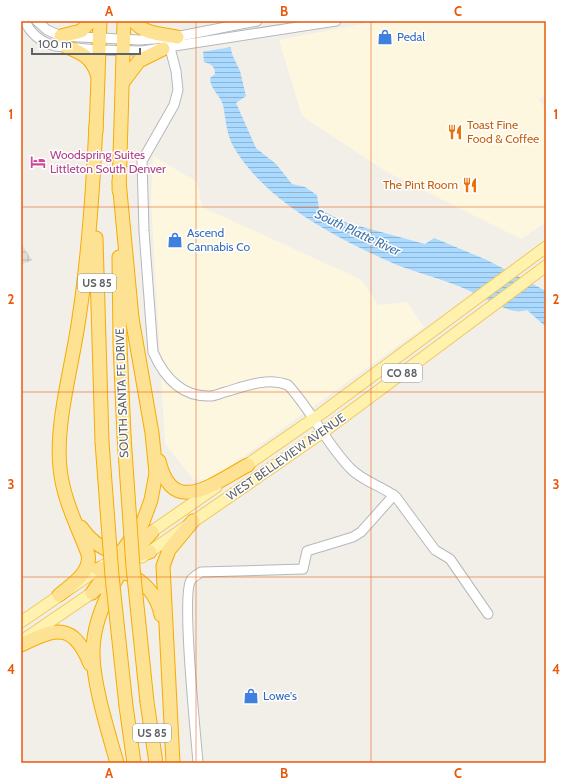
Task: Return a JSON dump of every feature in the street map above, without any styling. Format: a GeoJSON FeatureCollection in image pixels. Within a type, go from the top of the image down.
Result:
{"type":"FeatureCollection","features":[{"type":"Feature","properties":{"kind":"highway"},"geometry":{"type":"LineString","coordinates":[[91,21],[81,31],[64,42],[86,56],[94,66],[98,78]]}},
{"type":"Feature","properties":{"kind":"highway","name":"SOUTH SANTA FE DRIVE"},"geometry":{"type":"LineString","coordinates":[[100,21],[96,124],[96,206],[102,442],[112,576],[126,706],[134,763]]}},
{"type":"Feature","properties":{"kind":"highway","name":"SOUTH SANTA FE DRIVE"},"geometry":{"type":"LineString","coordinates":[[124,21],[119,181],[119,329],[132,567],[147,702],[156,763]]}},
{"type":"Feature","properties":{"kind":"highway"},"geometry":{"type":"LineString","coordinates":[[134,21],[140,28],[175,42]]}},
{"type":"Feature","properties":{"kind":"highway"},"geometry":{"type":"LineString","coordinates":[[123,82],[139,61],[175,42]]}},
{"type":"Feature","properties":{"kind":"highway"},"geometry":{"type":"LineString","coordinates":[[59,595],[83,573],[89,560],[88,554],[70,513],[64,492],[60,467],[60,441],[88,249],[96,124]]}},
{"type":"Feature","properties":{"kind":"highway"},"geometry":{"type":"LineString","coordinates":[[119,181],[132,318],[152,433],[156,473],[151,500],[143,522],[126,554]]}},
{"type":"Feature","properties":{"kind":"highway"},"geometry":{"type":"LineString","coordinates":[[152,433],[164,476],[172,488],[183,493],[190,494],[199,491],[248,465]]}},
{"type":"Feature","properties":{"kind":"highway"},"geometry":{"type":"LineString","coordinates":[[60,441],[63,478],[81,527],[89,538],[98,545],[126,554],[150,552]]}},
{"type":"Feature","properties":{"kind":"highway"},"geometry":{"type":"LineString","coordinates":[[173,763],[166,645],[164,562],[169,550],[193,521]]}},
{"type":"Feature","properties":{"kind":"highway"},"geometry":{"type":"LineString","coordinates":[[92,592],[110,570],[126,554],[152,532]]}},
{"type":"Feature","properties":{"kind":"highway"},"geometry":{"type":"LineString","coordinates":[[110,570],[137,579],[153,595],[159,606],[166,645]]}},
{"type":"Feature","properties":{"kind":"highway"},"geometry":{"type":"LineString","coordinates":[[110,570],[96,624],[93,650],[96,679],[117,763]]}},
{"type":"Feature","properties":{"kind":"highway"},"geometry":{"type":"LineString","coordinates":[[21,645],[52,632],[70,635],[78,641],[84,650],[96,679]]}},
{"type":"Feature","properties":{"kind":"main road","name":"WEST BELLEVIEW AVENUE"},"geometry":{"type":"LineString","coordinates":[[152,532],[314,419],[546,247]]}},
{"type":"Feature","properties":{"kind":"main road","name":"WEST BELLEVIEW AVENUE"},"geometry":{"type":"LineString","coordinates":[[21,622],[59,595],[150,552],[323,432],[544,268]]}},
{"type":"Feature","properties":{"kind":"main road","name":"WEST BELLEVIEW AVENUE"},"geometry":{"type":"LineString","coordinates":[[110,570],[126,554]]}},
{"type":"Feature","properties":{"kind":"main road"},"geometry":{"type":"LineString","coordinates":[[21,642],[92,592]]}},
{"type":"Feature","properties":{"kind":"street"},"geometry":{"type":"LineString","coordinates":[[24,21],[31,32],[42,42],[55,46],[64,42]]}},
{"type":"Feature","properties":{"kind":"street"},"geometry":{"type":"LineString","coordinates":[[37,21],[46,30],[64,42],[123,46],[175,42],[253,22]]}},
{"type":"Feature","properties":{"kind":"street"},"geometry":{"type":"LineString","coordinates":[[123,46],[155,40],[190,45],[336,21]]}},
{"type":"Feature","properties":{"kind":"street"},"geometry":{"type":"LineString","coordinates":[[175,42],[178,90],[174,105],[142,161],[144,231],[153,352],[160,368],[173,384],[187,393],[211,396],[261,381],[280,382],[288,385],[351,469],[369,482],[394,496],[404,505],[435,550],[450,559],[488,614]]}},
{"type":"Feature","properties":{"kind":"street"},"geometry":{"type":"LineString","coordinates":[[198,763],[187,616],[188,590],[191,580],[201,572],[303,569],[307,551],[353,537],[361,532],[394,496]]}},
{"type":"Feature","properties":{"kind":"shaded area"},"geometry":{"type":"Polygon","coordinates":[[[378,21],[546,21],[546,95],[539,99],[546,110],[546,222],[521,239],[387,172],[302,116],[279,40],[378,21]]]}},
{"type":"Feature","properties":{"kind":"shaded area"},"geometry":{"type":"Polygon","coordinates":[[[153,156],[197,182],[202,207],[362,280],[378,305],[407,302],[424,327],[212,479],[194,480],[165,444],[151,201],[153,156]]]}},
{"type":"Feature","properties":{"kind":"shaded area"},"geometry":{"type":"Polygon","coordinates":[[[21,243],[32,260],[21,265],[21,243]]]}},
{"type":"Feature","properties":{"kind":"water","name":"South Platte River"},"geometry":{"type":"Polygon","coordinates":[[[200,21],[225,21],[232,54],[240,71],[246,96],[236,103],[256,148],[276,164],[292,184],[305,187],[317,195],[319,209],[344,222],[425,244],[434,238],[487,260],[546,291],[546,327],[527,310],[516,311],[505,308],[463,288],[397,265],[352,244],[306,217],[284,202],[264,185],[247,166],[231,141],[223,105],[210,82],[210,78],[215,74],[214,69],[211,65],[204,62],[200,21]]]}},
{"type":"Feature","properties":{"kind":"pier"},"geometry":{"type":"Polygon","coordinates":[[[198,21],[227,21],[232,47],[201,52],[198,21]]]}},
{"type":"Feature","properties":{"kind":"place","name":"Pedal"},"geometry":{"type":"Point","coordinates":[385,37]}},
{"type":"Feature","properties":{"kind":"place","name":"Toast Fine Food & Coffee"},"geometry":{"type":"Point","coordinates":[455,132]}},
{"type":"Feature","properties":{"kind":"place","name":"Woodspring Suites Littleton South Denver"},"geometry":{"type":"Point","coordinates":[38,162]}},
{"type":"Feature","properties":{"kind":"place","name":"The Pint Room"},"geometry":{"type":"Point","coordinates":[470,185]}},
{"type":"Feature","properties":{"kind":"place","name":"Ascend Cannabis Co"},"geometry":{"type":"Point","coordinates":[175,240]}},
{"type":"Feature","properties":{"kind":"place","name":"Lowe's"},"geometry":{"type":"Point","coordinates":[251,696]}}]}
